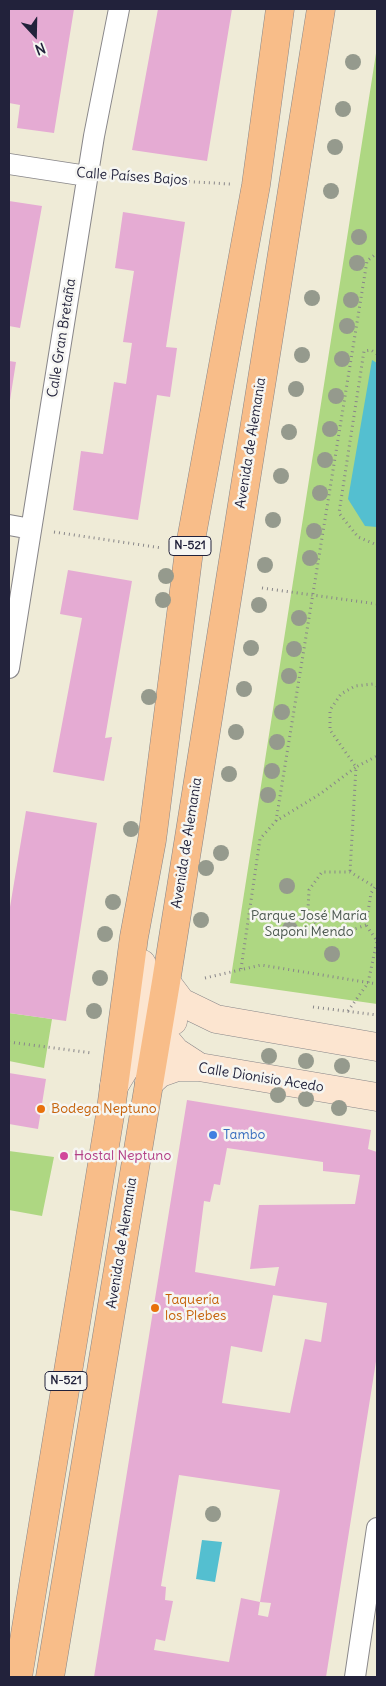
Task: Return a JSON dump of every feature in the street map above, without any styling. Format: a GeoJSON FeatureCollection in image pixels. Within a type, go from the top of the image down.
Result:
{"type":"FeatureCollection","features":[{"type":"Feature","properties":{"kind":"main road","name":"N-521"},"geometry":{"type":"LineString","coordinates":[[18,1677],[114,1086],[134,937],[152,840],[189,551],[256,185],[280,9]]}},
{"type":"Feature","properties":{"kind":"main road","name":"Avenida de Alemania"},"geometry":{"type":"LineString","coordinates":[[50,1677],[166,982],[321,9]]}},
{"type":"Feature","properties":{"kind":"main road"},"geometry":{"type":"LineString","coordinates":[[152,840],[138,1000],[144,1014],[176,1052],[199,1067]]}},
{"type":"Feature","properties":{"kind":"main road"},"geometry":{"type":"LineString","coordinates":[[166,982],[181,1002],[216,1019]]}},
{"type":"Feature","properties":{"kind":"main road"},"geometry":{"type":"LineString","coordinates":[[114,1086],[143,1038],[177,1018],[216,1019],[377,1047]]}},
{"type":"Feature","properties":{"kind":"main road","name":"Calle Dionisio Acedo"},"geometry":{"type":"LineString","coordinates":[[149,1083],[160,1073],[177,1067],[199,1067],[377,1097]]}},
{"type":"Feature","properties":{"kind":"street","name":"Calle Gran Bretaña"},"geometry":{"type":"LineString","coordinates":[[9,668],[87,176],[119,9]]}},
{"type":"Feature","properties":{"kind":"street","name":"Calle Países Bajos"},"geometry":{"type":"LineString","coordinates":[[9,164],[87,176]]}},
{"type":"Feature","properties":{"kind":"street"},"geometry":{"type":"LineString","coordinates":[[9,525],[32,529]]}},
{"type":"Feature","properties":{"kind":"street"},"geometry":{"type":"LineString","coordinates":[[355,1677],[377,1528]]}},
{"type":"Feature","properties":{"kind":"path","name":"Calle Países Bajos"},"geometry":{"type":"LineString","coordinates":[[87,176],[256,185]]}},
{"type":"Feature","properties":{"kind":"path"},"geometry":{"type":"LineString","coordinates":[[276,821],[367,260],[377,253]]}},
{"type":"Feature","properties":{"kind":"path"},"geometry":{"type":"LineString","coordinates":[[377,354],[371,350],[364,351],[339,514],[358,537],[377,545]]}},
{"type":"Feature","properties":{"kind":"path"},"geometry":{"type":"LineString","coordinates":[[32,529],[189,551]]}},
{"type":"Feature","properties":{"kind":"path"},"geometry":{"type":"LineString","coordinates":[[262,588],[377,604]]}},
{"type":"Feature","properties":{"kind":"path"},"geometry":{"type":"LineString","coordinates":[[350,872],[356,767],[330,730],[330,710],[341,694],[355,686],[373,684],[377,686]]}},
{"type":"Feature","properties":{"kind":"path"},"geometry":{"type":"LineString","coordinates":[[241,970],[260,839],[276,821],[320,794],[356,767],[377,756]]}},
{"type":"Feature","properties":{"kind":"path"},"geometry":{"type":"LineString","coordinates":[[348,1011],[368,983],[377,941],[366,925],[371,893],[376,886],[350,872],[322,872],[309,890],[308,910],[319,928],[346,932],[366,925]]}},
{"type":"Feature","properties":{"kind":"path"},"geometry":{"type":"LineString","coordinates":[[205,978],[261,965],[377,984]]}},
{"type":"Feature","properties":{"kind":"path"},"geometry":{"type":"LineString","coordinates":[[9,1042],[118,1056]]}},
{"type":"Feature","properties":{"kind":"green space","name":"Parque José María Saponi Mendo"},"geometry":{"type":"Polygon","coordinates":[[[377,47],[377,1004],[230,983],[377,47]]]}},
{"type":"Feature","properties":{"kind":"green space"},"geometry":{"type":"Polygon","coordinates":[[[9,1013],[52,1019],[44,1068],[9,1061],[9,1013]]]}},
{"type":"Feature","properties":{"kind":"green space"},"geometry":{"type":"Polygon","coordinates":[[[9,1151],[54,1157],[42,1216],[9,1210],[9,1151]]]}},
{"type":"Feature","properties":{"kind":"water"},"geometry":{"type":"Polygon","coordinates":[[[372,360],[377,363],[377,527],[365,526],[348,499],[372,360]]]}},
{"type":"Feature","properties":{"kind":"water"},"geometry":{"type":"Polygon","coordinates":[[[202,1540],[222,1542],[215,1582],[196,1579],[202,1540]]]}},
{"type":"Feature","properties":{"kind":"building"},"geometry":{"type":"Polygon","coordinates":[[[9,9],[74,9],[54,133],[17,128],[20,105],[9,103],[9,9]]]}},
{"type":"Feature","properties":{"kind":"building"},"geometry":{"type":"Polygon","coordinates":[[[158,9],[232,9],[207,161],[132,150],[158,9]]]}},
{"type":"Feature","properties":{"kind":"building"},"geometry":{"type":"Polygon","coordinates":[[[9,201],[42,206],[20,328],[9,326],[9,201]]]}},
{"type":"Feature","properties":{"kind":"building"},"geometry":{"type":"Polygon","coordinates":[[[123,212],[185,222],[166,347],[177,348],[170,397],[157,395],[138,520],[73,510],[81,451],[103,454],[114,382],[126,384],[132,343],[123,342],[134,271],[115,268],[123,212]]]}},
{"type":"Feature","properties":{"kind":"building"},"geometry":{"type":"Polygon","coordinates":[[[9,361],[16,362],[10,400],[9,400],[9,361]]]}},
{"type":"Feature","properties":{"kind":"building"},"geometry":{"type":"Polygon","coordinates":[[[68,570],[132,581],[105,738],[112,737],[104,781],[53,772],[82,618],[60,614],[68,570]]]}},
{"type":"Feature","properties":{"kind":"building"},"geometry":{"type":"Polygon","coordinates":[[[26,811],[97,823],[66,1021],[9,1013],[9,913],[26,811]]]}},
{"type":"Feature","properties":{"kind":"building"},"geometry":{"type":"Polygon","coordinates":[[[9,1073],[46,1079],[38,1129],[9,1124],[9,1073]]]}},
{"type":"Feature","properties":{"kind":"building"},"geometry":{"type":"Polygon","coordinates":[[[187,1100],[371,1130],[368,1149],[377,1152],[377,1355],[326,1677],[94,1677],[187,1100]],[[227,1148],[220,1185],[214,1184],[210,1202],[204,1201],[195,1272],[275,1286],[279,1267],[250,1269],[259,1205],[355,1204],[360,1175],[323,1171],[323,1162],[227,1148]],[[273,1295],[262,1352],[231,1346],[222,1403],[290,1413],[305,1339],[321,1342],[327,1303],[273,1295]],[[179,1475],[161,1586],[166,1587],[165,1600],[173,1601],[165,1641],[156,1639],[154,1650],[229,1662],[241,1598],[260,1602],[280,1490],[179,1475]],[[260,1602],[258,1615],[268,1617],[271,1603],[260,1602]]]}},
{"type":"Feature","properties":{"kind":"place","name":"Bodega Neptuno"},"geometry":{"type":"Point","coordinates":[41,1109]}},
{"type":"Feature","properties":{"kind":"place","name":"Tambo"},"geometry":{"type":"Point","coordinates":[213,1135]}},
{"type":"Feature","properties":{"kind":"place","name":"Hostal Neptuno"},"geometry":{"type":"Point","coordinates":[64,1156]}},
{"type":"Feature","properties":{"kind":"place","name":"Taquería los Plebes"},"geometry":{"type":"Point","coordinates":[155,1308]}}]}
